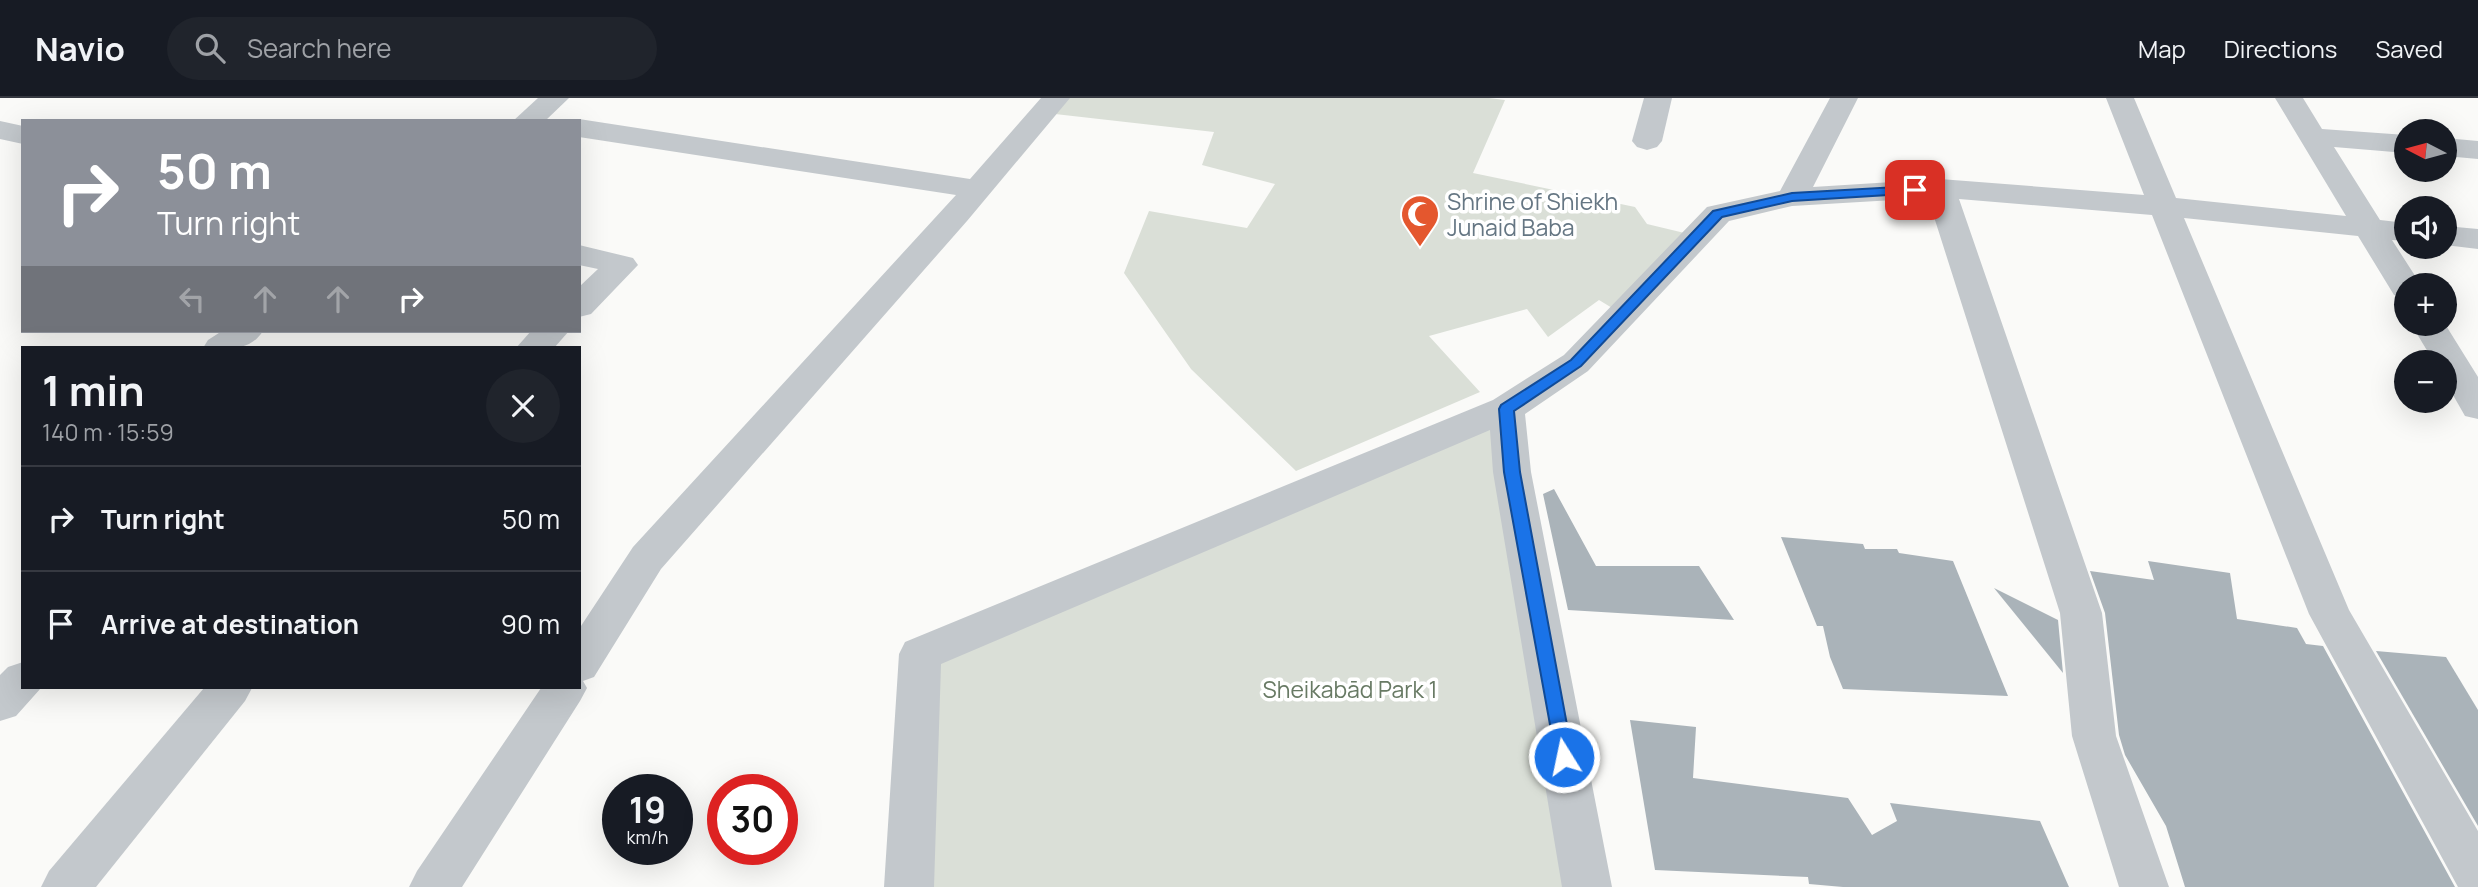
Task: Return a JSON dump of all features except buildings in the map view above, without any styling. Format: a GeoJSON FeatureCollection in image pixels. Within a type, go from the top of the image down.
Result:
{"type":"FeatureCollection","features":[{"type":"Feature","properties":{"kind":"street"},"geometry":{"type":"LineString","coordinates":[[530,119],[555,98]]}},
{"type":"Feature","properties":{"kind":"street"},"geometry":{"type":"LineString","coordinates":[[581,662],[647,558],[1056,98]]}},
{"type":"Feature","properties":{"kind":"street"},"geometry":{"type":"LineString","coordinates":[[1647,141],[1658,98]]}},
{"type":"Feature","properties":{"kind":"street"},"geometry":{"type":"LineString","coordinates":[[1792,197],[1844,98]]}},
{"type":"Feature","properties":{"kind":"street"},"geometry":{"type":"LineString","coordinates":[[2120,98],[2161,206],[2330,614],[2478,876]]}},
{"type":"Feature","properties":{"kind":"street"},"geometry":{"type":"LineString","coordinates":[[2289,98],[2397,273]]}},
{"type":"Feature","properties":{"kind":"street"},"geometry":{"type":"LineString","coordinates":[[581,128],[977,189]]}},
{"type":"Feature","properties":{"kind":"street"},"geometry":{"type":"LineString","coordinates":[[0,130],[21,135]]}},
{"type":"Feature","properties":{"kind":"street"},"geometry":{"type":"LineString","coordinates":[[2314,137],[2394,143]]}},
{"type":"Feature","properties":{"kind":"street"},"geometry":{"type":"LineString","coordinates":[[2457,149],[2478,150]]}},
{"type":"Feature","properties":{"kind":"street"},"geometry":{"type":"LineString","coordinates":[[1940,188],[2081,613],[2094,736],[2144,887]]}},
{"type":"Feature","properties":{"kind":"street"},"geometry":{"type":"LineString","coordinates":[[909,887],[920,654],[1506,409],[1576,363],[1718,214],[1792,197],[1940,188],[2161,206],[2394,231]]}},
{"type":"Feature","properties":{"kind":"street"},"geometry":{"type":"LineString","coordinates":[[2457,237],[2478,239]]}},
{"type":"Feature","properties":{"kind":"street"},"geometry":{"type":"LineString","coordinates":[[581,256],[622,265],[581,304]]}},
{"type":"Feature","properties":{"kind":"street"},"geometry":{"type":"LineString","coordinates":[[223,346],[243,333]]}},
{"type":"Feature","properties":{"kind":"street"},"geometry":{"type":"LineString","coordinates":[[535,346],[550,333]]}},
{"type":"Feature","properties":{"kind":"street"},"geometry":{"type":"LineString","coordinates":[[2435,336],[2478,407]]}},
{"type":"Feature","properties":{"kind":"street"},"geometry":{"type":"LineString","coordinates":[[1506,409],[1512,472],[1587,887]]}},
{"type":"Feature","properties":{"kind":"street"},"geometry":{"type":"LineString","coordinates":[[0,704],[21,682]]}},
{"type":"Feature","properties":{"kind":"street"},"geometry":{"type":"LineString","coordinates":[[66,887],[229,689]]}},
{"type":"Feature","properties":{"kind":"street"},"geometry":{"type":"LineString","coordinates":[[434,887],[564,689]]}},
{"type":"Feature","properties":{"kind":"green space"},"geometry":{"type":"Polygon","coordinates":[[[1064,98],[1505,100],[1473,173],[1635,207],[1647,224],[1697,236],[1622,314],[1599,300],[1548,337],[1527,309],[1429,336],[1480,392],[1296,471],[1191,369],[1124,273],[1149,211],[1247,228],[1275,184],[1202,165],[1214,132],[1055,114],[1064,98]]]}},
{"type":"Feature","properties":{"kind":"green space","name":"Sheikabād Park 1"},"geometry":{"type":"Polygon","coordinates":[[[1506,409],[1587,887],[909,887],[920,654],[1506,409]]]}},
{"type":"Feature","properties":{"kind":"place","name":"Shrine of Shiekh Junaid Baba"},"geometry":{"type":"Point","coordinates":[1420,248]}},
{"type":"Feature","properties":{"kind":"route"},"geometry":{"type":"LineString","coordinates":[[1564,757],[1512,472],[1506,409],[1576,363],[1718,214],[1792,197],[1915,190]]}}]}
